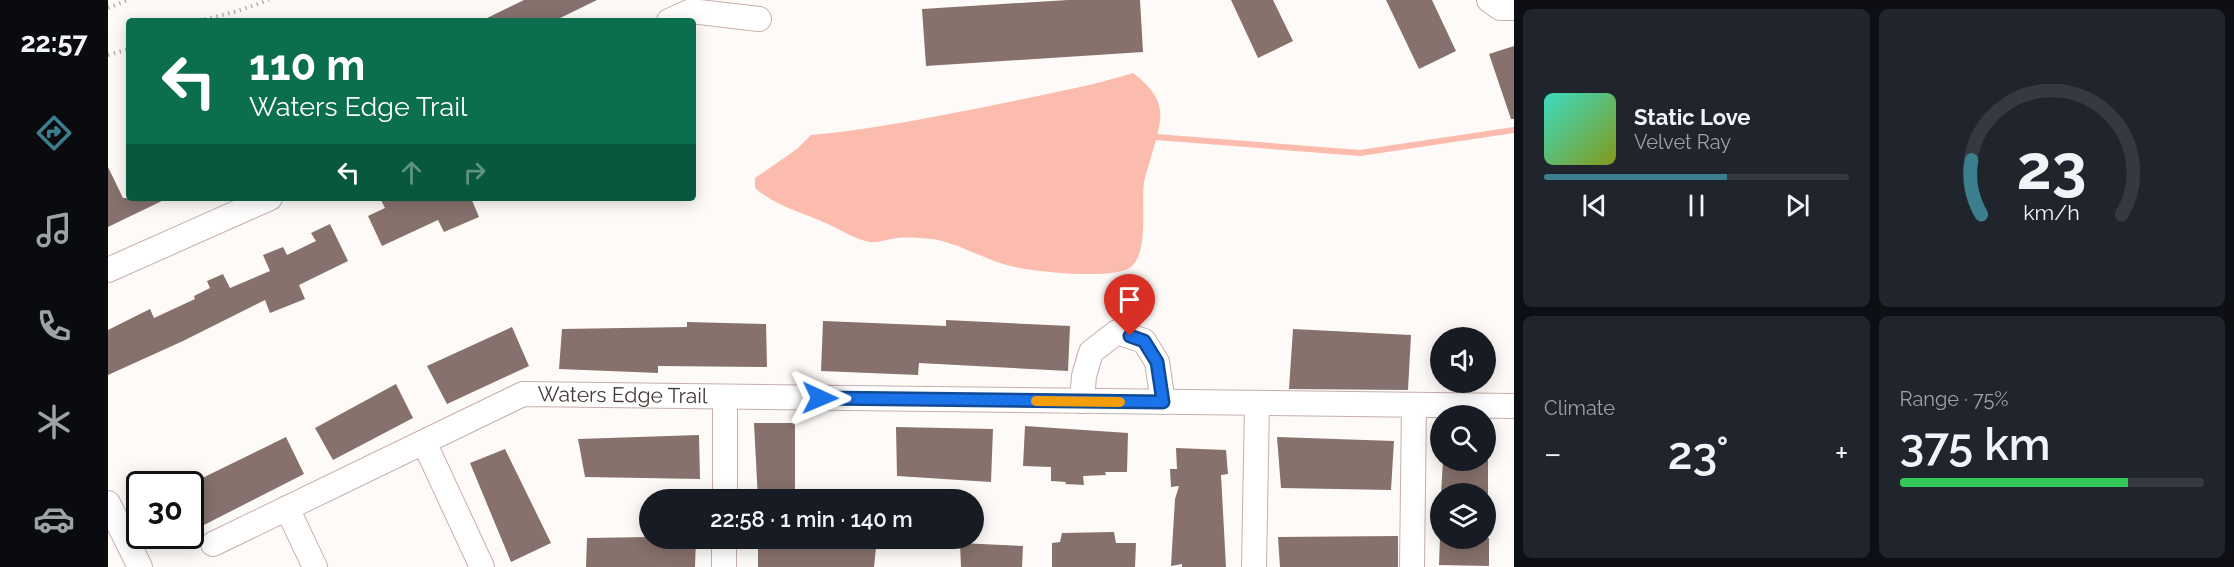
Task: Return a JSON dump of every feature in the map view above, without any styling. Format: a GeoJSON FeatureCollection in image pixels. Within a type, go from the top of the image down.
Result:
{"type":"FeatureCollection","features":[{"type":"Feature","properties":{"kind":"street"},"geometry":{"type":"LineString","coordinates":[[1489,0],[1500,8],[1514,8]]}},
{"type":"Feature","properties":{"kind":"street"},"geometry":{"type":"LineString","coordinates":[[676,18],[691,11],[759,19]]}},
{"type":"Feature","properties":{"kind":"street"},"geometry":{"type":"LineString","coordinates":[[108,270],[263,201]]}},
{"type":"Feature","properties":{"kind":"street"},"geometry":{"type":"LineString","coordinates":[[1082,401],[1084,376],[1091,352],[1117,332],[1144,341],[1157,362],[1163,402]]}},
{"type":"Feature","properties":{"kind":"street","name":"Waters Edge Trail"},"geometry":{"type":"LineString","coordinates":[[213,544],[523,394],[1514,406]]}},
{"type":"Feature","properties":{"kind":"street","name":"Waters Edge Trail"},"geometry":{"type":"LineString","coordinates":[[724,489],[725,397]]}},
{"type":"Feature","properties":{"kind":"street"},"geometry":{"type":"LineString","coordinates":[[1254,567],[1257,403]]}},
{"type":"Feature","properties":{"kind":"street"},"geometry":{"type":"LineString","coordinates":[[1412,567],[1414,405]]}},
{"type":"Feature","properties":{"kind":"street"},"geometry":{"type":"LineString","coordinates":[[424,442],[482,567]]}},
{"type":"Feature","properties":{"kind":"street"},"geometry":{"type":"LineString","coordinates":[[108,503],[140,567]]}},
{"type":"Feature","properties":{"kind":"street"},"geometry":{"type":"LineString","coordinates":[[287,508],[315,567]]}},
{"type":"Feature","properties":{"kind":"street"},"geometry":{"type":"LineString","coordinates":[[724,549],[724,567]]}},
{"type":"Feature","properties":{"kind":"path"},"geometry":{"type":"LineString","coordinates":[[108,8],[129,0]]}},
{"type":"Feature","properties":{"kind":"path"},"geometry":{"type":"LineString","coordinates":[[210,18],[269,0]]}},
{"type":"Feature","properties":{"kind":"path"},"geometry":{"type":"LineString","coordinates":[[108,55],[126,50]]}},
{"type":"Feature","properties":{"kind":"shaded area"},"geometry":{"type":"Polygon","coordinates":[[[1133,73],[1154,94],[1158,103],[1160,123],[1144,183],[1140,250],[1137,260],[1123,271],[1075,274],[1025,269],[1005,265],[933,239],[894,238],[870,242],[781,205],[755,188],[755,178],[797,149],[811,135],[935,117],[1071,89],[1133,73]]]}},
{"type":"Feature","properties":{"kind":"building"},"geometry":{"type":"Polygon","coordinates":[[[524,0],[597,0],[560,18],[487,18],[524,0]]]}},
{"type":"Feature","properties":{"kind":"building"},"geometry":{"type":"Polygon","coordinates":[[[1068,0],[1140,0],[1143,52],[926,66],[922,9],[1068,0]]]}},
{"type":"Feature","properties":{"kind":"building"},"geometry":{"type":"Polygon","coordinates":[[[1231,0],[1273,0],[1293,41],[1258,58],[1231,0]]]}},
{"type":"Feature","properties":{"kind":"building"},"geometry":{"type":"Polygon","coordinates":[[[1386,0],[1432,0],[1456,51],[1419,69],[1386,0]]]}},
{"type":"Feature","properties":{"kind":"building"},"geometry":{"type":"Polygon","coordinates":[[[1514,46],[1514,119],[1511,119],[1489,54],[1514,46]]]}},
{"type":"Feature","properties":{"kind":"building"},"geometry":{"type":"Polygon","coordinates":[[[108,167],[126,201],[162,201],[108,227],[108,167]]]}},
{"type":"Feature","properties":{"kind":"building"},"geometry":{"type":"Polygon","coordinates":[[[382,201],[472,201],[479,217],[444,232],[438,220],[382,246],[368,216],[385,208],[382,201]]]}},
{"type":"Feature","properties":{"kind":"building"},"geometry":{"type":"Polygon","coordinates":[[[330,224],[348,261],[299,285],[305,299],[270,313],[265,300],[108,375],[108,330],[150,309],[154,318],[195,299],[194,296],[210,288],[207,281],[223,274],[230,288],[270,271],[263,255],[283,247],[287,255],[316,241],[311,233],[330,224]]]}},
{"type":"Feature","properties":{"kind":"building"},"geometry":{"type":"Polygon","coordinates":[[[946,320],[1070,326],[1068,371],[919,363],[918,375],[821,371],[823,321],[946,326],[946,320]]]}},
{"type":"Feature","properties":{"kind":"building"},"geometry":{"type":"Polygon","coordinates":[[[687,322],[766,324],[767,367],[658,366],[658,373],[559,369],[562,329],[687,327],[687,322]]]}},
{"type":"Feature","properties":{"kind":"building"},"geometry":{"type":"Polygon","coordinates":[[[512,327],[529,366],[447,404],[427,366],[512,327]]]}},
{"type":"Feature","properties":{"kind":"building"},"geometry":{"type":"Polygon","coordinates":[[[1293,329],[1411,335],[1408,390],[1289,389],[1293,329]]]}},
{"type":"Feature","properties":{"kind":"building"},"geometry":{"type":"Polygon","coordinates":[[[396,384],[413,418],[333,460],[315,428],[396,384]]]}},
{"type":"Feature","properties":{"kind":"building"},"geometry":{"type":"Polygon","coordinates":[[[754,423],[795,423],[795,489],[757,489],[754,423]]]}},
{"type":"Feature","properties":{"kind":"building"},"geometry":{"type":"Polygon","coordinates":[[[1025,426],[1128,433],[1127,472],[1105,472],[1106,475],[1083,476],[1084,485],[1051,481],[1051,467],[1023,466],[1025,426]]]}},
{"type":"Feature","properties":{"kind":"building"},"geometry":{"type":"Polygon","coordinates":[[[896,427],[993,429],[991,482],[897,476],[896,427]]]}},
{"type":"Feature","properties":{"kind":"building"},"geometry":{"type":"Polygon","coordinates":[[[699,435],[700,479],[585,477],[578,439],[699,435]]]}},
{"type":"Feature","properties":{"kind":"building"},"geometry":{"type":"Polygon","coordinates":[[[286,437],[304,474],[204,525],[204,477],[286,437]]]}},
{"type":"Feature","properties":{"kind":"building"},"geometry":{"type":"Polygon","coordinates":[[[1277,437],[1394,441],[1391,490],[1281,488],[1277,437]]]}},
{"type":"Feature","properties":{"kind":"building"},"geometry":{"type":"Polygon","coordinates":[[[1176,448],[1226,450],[1228,474],[1221,475],[1226,567],[1182,567],[1182,564],[1171,566],[1175,499],[1179,486],[1171,487],[1170,469],[1177,469],[1176,448]]]}},
{"type":"Feature","properties":{"kind":"building"},"geometry":{"type":"Polygon","coordinates":[[[505,449],[551,543],[511,562],[470,463],[505,449]]]}},
{"type":"Feature","properties":{"kind":"building"},"geometry":{"type":"Polygon","coordinates":[[[1442,471],[1488,471],[1488,483],[1442,483],[1442,471]]]}},
{"type":"Feature","properties":{"kind":"building"},"geometry":{"type":"Polygon","coordinates":[[[1114,532],[1116,543],[1136,543],[1135,567],[1052,567],[1052,543],[1060,542],[1062,533],[1114,532]]]}},
{"type":"Feature","properties":{"kind":"building"},"geometry":{"type":"Polygon","coordinates":[[[1398,536],[1398,567],[1280,567],[1278,537],[1398,536]]]}},
{"type":"Feature","properties":{"kind":"building"},"geometry":{"type":"Polygon","coordinates":[[[639,537],[639,549],[696,549],[695,567],[586,567],[587,538],[639,537]]]}},
{"type":"Feature","properties":{"kind":"building"},"geometry":{"type":"Polygon","coordinates":[[[984,544],[1023,546],[1022,567],[961,567],[960,549],[984,549],[984,544]]]}},
{"type":"Feature","properties":{"kind":"building"},"geometry":{"type":"Polygon","coordinates":[[[758,549],[876,549],[874,567],[758,567],[758,549]]]}},
{"type":"Feature","properties":{"kind":"building"},"geometry":{"type":"Polygon","coordinates":[[[1440,549],[1489,549],[1489,566],[1439,565],[1440,549]]]}},
{"type":"Feature","properties":{"kind":"waterway"},"geometry":{"type":"LineString","coordinates":[[1156,137],[1360,153],[1514,130]]}},
{"type":"Feature","properties":{"kind":"slow traffic"},"geometry":{"type":"LineString","coordinates":[[1036,401],[1120,402]]}},
{"type":"Feature","properties":{"kind":"route"},"geometry":{"type":"LineString","coordinates":[[820,398],[1163,402],[1157,362],[1144,341],[1130,336]]}}]}
